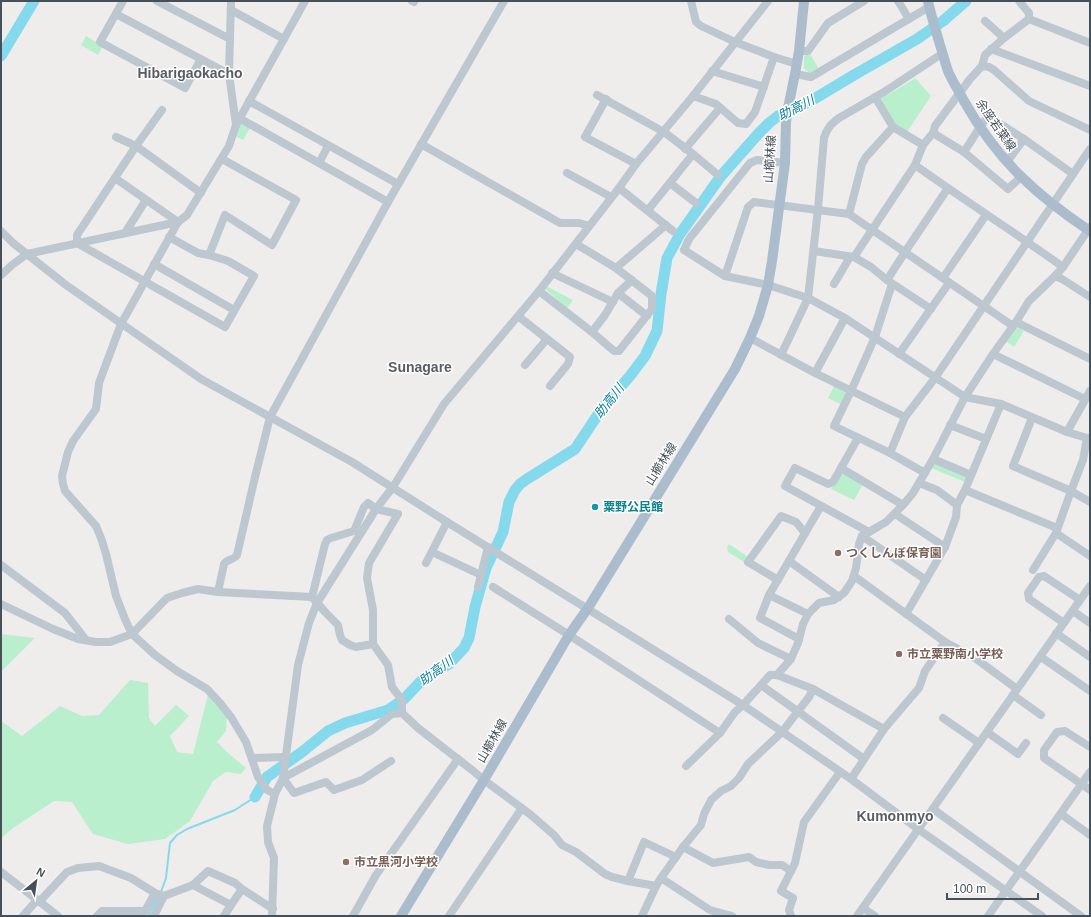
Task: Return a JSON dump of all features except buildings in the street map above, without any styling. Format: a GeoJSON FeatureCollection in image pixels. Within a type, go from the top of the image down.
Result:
{"type":"FeatureCollection","features":[{"type":"Feature","properties":{"kind":"main road","name":"山櫛林線"},"geometry":{"type":"LineString","coordinates":[[401,916],[484,780],[569,635],[588,608],[735,370],[750,338],[768,285],[772,261],[785,163],[786,122],[796,74],[804,1]]}},
{"type":"Feature","properties":{"kind":"main road","name":"余座若葉線"},"geometry":{"type":"LineString","coordinates":[[928,4],[949,72],[980,127],[1007,162],[1036,192],[1052,205],[1089,229]]}},
{"type":"Feature","properties":{"kind":"street"},"geometry":{"type":"LineString","coordinates":[[123,1],[100,42],[185,88],[201,59]]}},
{"type":"Feature","properties":{"kind":"street"},"geometry":{"type":"LineString","coordinates":[[157,1],[230,39]]}},
{"type":"Feature","properties":{"kind":"street"},"geometry":{"type":"LineString","coordinates":[[274,794],[267,790],[258,777],[246,742],[231,717],[220,703],[207,690],[155,655],[132,634],[116,596],[106,554],[96,526],[65,491],[62,476],[68,452],[73,441],[96,409],[99,383],[121,324],[178,222],[187,215],[222,159],[229,146],[237,122],[305,1]]}},
{"type":"Feature","properties":{"kind":"street"},"geometry":{"type":"LineString","coordinates":[[218,592],[224,564],[236,558],[237,555],[270,417],[398,184],[504,1]]}},
{"type":"Feature","properties":{"kind":"street"},"geometry":{"type":"LineString","coordinates":[[691,1],[696,22],[701,26],[735,42],[797,64]]}},
{"type":"Feature","properties":{"kind":"street"},"geometry":{"type":"LineString","coordinates":[[314,600],[376,509],[393,487],[444,404],[539,291],[636,164],[664,132],[768,1]]}},
{"type":"Feature","properties":{"kind":"street"},"geometry":{"type":"LineString","coordinates":[[799,51],[808,51],[828,23],[864,1]]}},
{"type":"Feature","properties":{"kind":"street"},"geometry":{"type":"LineString","coordinates":[[898,1],[908,19]]}},
{"type":"Feature","properties":{"kind":"street"},"geometry":{"type":"LineString","coordinates":[[1019,1],[1029,13],[1029,19]]}},
{"type":"Feature","properties":{"kind":"street"},"geometry":{"type":"LineString","coordinates":[[229,4],[229,74],[237,122]]}},
{"type":"Feature","properties":{"kind":"street"},"geometry":{"type":"LineString","coordinates":[[229,4],[284,39]]}},
{"type":"Feature","properties":{"kind":"street"},"geometry":{"type":"LineString","coordinates":[[796,74],[811,77],[908,19],[928,4]]}},
{"type":"Feature","properties":{"kind":"street"},"geometry":{"type":"LineString","coordinates":[[116,14],[229,74]]}},
{"type":"Feature","properties":{"kind":"street"},"geometry":{"type":"LineString","coordinates":[[834,284],[915,166],[923,145],[933,133],[935,126],[982,66],[985,55],[1029,19]]}},
{"type":"Feature","properties":{"kind":"street"},"geometry":{"type":"LineString","coordinates":[[1029,19],[1090,43]]}},
{"type":"Feature","properties":{"kind":"street"},"geometry":{"type":"LineString","coordinates":[[985,21],[1004,38]]}},
{"type":"Feature","properties":{"kind":"street"},"geometry":{"type":"LineString","coordinates":[[991,49],[1090,86]]}},
{"type":"Feature","properties":{"kind":"street"},"geometry":{"type":"LineString","coordinates":[[781,355],[808,298],[814,251],[824,138],[827,129],[839,118],[906,78],[943,53]]}},
{"type":"Feature","properties":{"kind":"street"},"geometry":{"type":"LineString","coordinates":[[693,96],[716,104],[738,123],[746,124],[755,112],[774,57]]}},
{"type":"Feature","properties":{"kind":"street"},"geometry":{"type":"LineString","coordinates":[[982,66],[989,67],[994,70],[1029,101],[1090,130]]}},
{"type":"Feature","properties":{"kind":"street"},"geometry":{"type":"LineString","coordinates":[[712,71],[764,87]]}},
{"type":"Feature","properties":{"kind":"street"},"geometry":{"type":"LineString","coordinates":[[597,95],[664,132],[718,175]]}},
{"type":"Feature","properties":{"kind":"street"},"geometry":{"type":"LineString","coordinates":[[875,97],[893,127],[923,145]]}},
{"type":"Feature","properties":{"kind":"street"},"geometry":{"type":"LineString","coordinates":[[606,99],[585,137],[636,164]]}},
{"type":"Feature","properties":{"kind":"street"},"geometry":{"type":"LineString","coordinates":[[249,101],[398,184]]}},
{"type":"Feature","properties":{"kind":"street"},"geometry":{"type":"LineString","coordinates":[[685,149],[720,108]]}},
{"type":"Feature","properties":{"kind":"street"},"geometry":{"type":"LineString","coordinates":[[77,243],[77,235],[136,146],[162,110]]}},
{"type":"Feature","properties":{"kind":"street"},"geometry":{"type":"LineString","coordinates":[[964,152],[988,116],[1074,174]]}},
{"type":"Feature","properties":{"kind":"street"},"geometry":{"type":"LineString","coordinates":[[237,122],[319,163],[388,202]]}},
{"type":"Feature","properties":{"kind":"street"},"geometry":{"type":"LineString","coordinates":[[848,214],[862,164],[866,157],[893,127]]}},
{"type":"Feature","properties":{"kind":"street"},"geometry":{"type":"LineString","coordinates":[[933,133],[964,152],[1008,189],[1021,177]]}},
{"type":"Feature","properties":{"kind":"street"},"geometry":{"type":"LineString","coordinates":[[116,137],[136,146],[201,193]]}},
{"type":"Feature","properties":{"kind":"street"},"geometry":{"type":"LineString","coordinates":[[1007,162],[1024,139]]}},
{"type":"Feature","properties":{"kind":"street"},"geometry":{"type":"LineString","coordinates":[[421,144],[531,208],[560,223],[579,223],[589,226]]}},
{"type":"Feature","properties":{"kind":"street"},"geometry":{"type":"LineString","coordinates":[[319,163],[328,146]]}},
{"type":"Feature","properties":{"kind":"street"},"geometry":{"type":"LineString","coordinates":[[890,453],[905,417],[935,378],[1090,149]]}},
{"type":"Feature","properties":{"kind":"street"},"geometry":{"type":"LineString","coordinates":[[648,210],[693,154]]}},
{"type":"Feature","properties":{"kind":"street"},"geometry":{"type":"LineString","coordinates":[[209,255],[225,215],[272,245],[296,200],[222,159]]}},
{"type":"Feature","properties":{"kind":"street"},"geometry":{"type":"LineString","coordinates":[[785,163],[757,160],[750,163],[689,239],[684,250],[725,276],[768,285],[808,298],[845,318],[966,397],[1000,404],[1067,432],[1089,439],[1087,461],[1071,491],[1057,530],[1033,570]]}},
{"type":"Feature","properties":{"kind":"street"},"geometry":{"type":"LineString","coordinates":[[915,166],[1063,267]]}},
{"type":"Feature","properties":{"kind":"street"},"geometry":{"type":"LineString","coordinates":[[567,173],[611,197]]}},
{"type":"Feature","properties":{"kind":"street"},"geometry":{"type":"LineString","coordinates":[[115,178],[178,222]]}},
{"type":"Feature","properties":{"kind":"street"},"geometry":{"type":"LineString","coordinates":[[670,183],[696,203]]}},
{"type":"Feature","properties":{"kind":"street"},"geometry":{"type":"LineString","coordinates":[[616,268],[670,228],[619,188]]}},
{"type":"Feature","properties":{"kind":"street"},"geometry":{"type":"LineString","coordinates":[[925,473],[890,453],[834,426],[852,391],[875,337],[889,282],[905,252],[948,188]]}},
{"type":"Feature","properties":{"kind":"street"},"geometry":{"type":"LineString","coordinates":[[125,233],[146,200]]}},
{"type":"Feature","properties":{"kind":"street"},"geometry":{"type":"LineString","coordinates":[[725,276],[748,207],[754,202],[848,214],[946,280],[1015,324],[1090,359]]}},
{"type":"Feature","properties":{"kind":"street"},"geometry":{"type":"LineString","coordinates":[[899,354],[931,309],[946,280],[986,215]]}},
{"type":"Feature","properties":{"kind":"street"},"geometry":{"type":"LineString","coordinates":[[1,275],[27,254],[178,222]]}},
{"type":"Feature","properties":{"kind":"street"},"geometry":{"type":"LineString","coordinates":[[777,675],[791,659],[808,614],[819,603],[834,600],[844,593],[854,576],[859,544],[866,534],[886,522],[903,505],[925,473],[966,397],[993,354],[1015,324],[1029,301],[1063,267],[1089,229]]}},
{"type":"Feature","properties":{"kind":"street"},"geometry":{"type":"LineString","coordinates":[[1,231],[13,243],[66,285],[201,379],[352,462],[743,705],[851,779],[918,829],[1042,916]]}},
{"type":"Feature","properties":{"kind":"street"},"geometry":{"type":"LineString","coordinates":[[77,243],[225,327],[254,276],[228,261],[198,252],[169,237]]}},
{"type":"Feature","properties":{"kind":"street"},"geometry":{"type":"LineString","coordinates":[[539,291],[614,351],[619,351],[647,316],[652,309],[652,296],[616,268],[576,244]]}},
{"type":"Feature","properties":{"kind":"street"},"geometry":{"type":"LineString","coordinates":[[814,251],[852,257],[871,268],[889,282],[931,309]]}},
{"type":"Feature","properties":{"kind":"street"},"geometry":{"type":"LineString","coordinates":[[154,264],[234,310]]}},
{"type":"Feature","properties":{"kind":"street"},"geometry":{"type":"LineString","coordinates":[[552,273],[613,302]]}},
{"type":"Feature","properties":{"kind":"street"},"geometry":{"type":"LineString","coordinates":[[1054,276],[1062,279],[1090,297]]}},
{"type":"Feature","properties":{"kind":"street"},"geometry":{"type":"LineString","coordinates":[[592,332],[606,315],[618,293],[632,280]]}},
{"type":"Feature","properties":{"kind":"street"},"geometry":{"type":"LineString","coordinates":[[618,293],[647,316]]}},
{"type":"Feature","properties":{"kind":"street"},"geometry":{"type":"LineString","coordinates":[[518,316],[570,358],[568,364],[550,386]]}},
{"type":"Feature","properties":{"kind":"street"},"geometry":{"type":"LineString","coordinates":[[815,373],[845,318]]}},
{"type":"Feature","properties":{"kind":"street"},"geometry":{"type":"LineString","coordinates":[[750,338],[815,373],[905,417]]}},
{"type":"Feature","properties":{"kind":"street"},"geometry":{"type":"LineString","coordinates":[[525,365],[547,339]]}},
{"type":"Feature","properties":{"kind":"street"},"geometry":{"type":"LineString","coordinates":[[993,354],[1088,396],[1067,432]]}},
{"type":"Feature","properties":{"kind":"street"},"geometry":{"type":"LineString","coordinates":[[906,614],[945,547],[956,518],[957,505],[965,490],[1000,404]]}},
{"type":"Feature","properties":{"kind":"street"},"geometry":{"type":"LineString","coordinates":[[1032,418],[1012,466],[1071,491],[1090,502]]}},
{"type":"Feature","properties":{"kind":"street"},"geometry":{"type":"LineString","coordinates":[[950,425],[986,439]]}},
{"type":"Feature","properties":{"kind":"street"},"geometry":{"type":"LineString","coordinates":[[858,438],[833,482],[828,484],[795,468],[785,486],[866,534],[926,580]]}},
{"type":"Feature","properties":{"kind":"street"},"geometry":{"type":"LineString","coordinates":[[933,459],[971,475]]}},
{"type":"Feature","properties":{"kind":"street"},"geometry":{"type":"LineString","coordinates":[[841,468],[903,505]]}},
{"type":"Feature","properties":{"kind":"street"},"geometry":{"type":"LineString","coordinates":[[919,483],[937,490],[957,505]]}},
{"type":"Feature","properties":{"kind":"street"},"geometry":{"type":"LineString","coordinates":[[965,490],[1057,530],[1090,556]]}},
{"type":"Feature","properties":{"kind":"street"},"geometry":{"type":"LineString","coordinates":[[273,912],[274,858],[268,842],[267,826],[274,794],[283,778],[298,665],[314,600],[325,544],[330,538],[354,531],[364,507],[368,503],[376,509],[398,514],[369,563],[367,578],[373,610],[373,644],[388,665],[392,687],[402,700],[402,712],[418,728],[522,808],[554,835],[562,845],[576,852],[605,874],[628,881],[656,886]]}},
{"type":"Feature","properties":{"kind":"street"},"geometry":{"type":"LineString","coordinates":[[799,638],[760,618],[769,595],[821,506]]}},
{"type":"Feature","properties":{"kind":"street"},"geometry":{"type":"LineString","coordinates":[[895,514],[945,547]]}},
{"type":"Feature","properties":{"kind":"street"},"geometry":{"type":"LineString","coordinates":[[778,580],[748,562],[781,516],[796,522],[805,533]]}},
{"type":"Feature","properties":{"kind":"street"},"geometry":{"type":"LineString","coordinates":[[426,563],[447,522]]}},
{"type":"Feature","properties":{"kind":"street"},"geometry":{"type":"LineString","coordinates":[[478,587],[489,547]]}},
{"type":"Feature","properties":{"kind":"street"},"geometry":{"type":"LineString","coordinates":[[432,552],[481,575]]}},
{"type":"Feature","properties":{"kind":"street"},"geometry":{"type":"LineString","coordinates":[[789,561],[839,597]]}},
{"type":"Feature","properties":{"kind":"street"},"geometry":{"type":"LineString","coordinates":[[1,565],[65,613],[86,640]]}},
{"type":"Feature","properties":{"kind":"street"},"geometry":{"type":"LineString","coordinates":[[854,576],[944,642],[975,658],[1041,715]]}},
{"type":"Feature","properties":{"kind":"street"},"geometry":{"type":"LineString","coordinates":[[1064,623],[1029,599],[1028,593],[1039,577],[1044,576],[1080,600]]}},
{"type":"Feature","properties":{"kind":"street"},"geometry":{"type":"LineString","coordinates":[[493,587],[720,733]]}},
{"type":"Feature","properties":{"kind":"street"},"geometry":{"type":"LineString","coordinates":[[857,916],[1089,588]]}},
{"type":"Feature","properties":{"kind":"street"},"geometry":{"type":"LineString","coordinates":[[1,604],[53,629],[78,639],[96,642],[110,642],[132,634],[167,598],[198,589],[314,600],[338,625],[342,640],[356,647],[373,644]]}},
{"type":"Feature","properties":{"kind":"street"},"geometry":{"type":"LineString","coordinates":[[769,595],[808,614]]}},
{"type":"Feature","properties":{"kind":"street"},"geometry":{"type":"LineString","coordinates":[[1072,610],[1090,623]]}},
{"type":"Feature","properties":{"kind":"street"},"geometry":{"type":"LineString","coordinates":[[729,619],[758,643],[791,659]]}},
{"type":"Feature","properties":{"kind":"street"},"geometry":{"type":"LineString","coordinates":[[1056,633],[1090,656]]}},
{"type":"Feature","properties":{"kind":"street"},"geometry":{"type":"LineString","coordinates":[[851,779],[884,729],[919,688],[925,672],[944,642]]}},
{"type":"Feature","properties":{"kind":"street"},"geometry":{"type":"LineString","coordinates":[[1041,656],[1090,691]]}},
{"type":"Feature","properties":{"kind":"street"},"geometry":{"type":"LineString","coordinates":[[686,766],[720,733],[735,712],[770,675],[777,675],[813,689],[884,729]]}},
{"type":"Feature","properties":{"kind":"street"},"geometry":{"type":"LineString","coordinates":[[761,684],[864,759]]}},
{"type":"Feature","properties":{"kind":"street"},"geometry":{"type":"LineString","coordinates":[[642,916],[656,886],[682,847],[701,825],[704,814],[712,800],[721,791],[731,786],[748,764],[782,732],[809,697],[813,689]]}},
{"type":"Feature","properties":{"kind":"street"},"geometry":{"type":"LineString","coordinates":[[283,778],[372,730],[392,714],[402,712]]}},
{"type":"Feature","properties":{"kind":"street"},"geometry":{"type":"LineString","coordinates":[[943,718],[979,743]]}},
{"type":"Feature","properties":{"kind":"street"},"geometry":{"type":"LineString","coordinates":[[1090,747],[1065,731],[1057,732],[1044,750],[1044,758],[1090,790]]}},
{"type":"Feature","properties":{"kind":"street"},"geometry":{"type":"LineString","coordinates":[[987,732],[1018,754],[1026,743]]}},
{"type":"Feature","properties":{"kind":"street"},"geometry":{"type":"LineString","coordinates":[[252,758],[286,757]]}},
{"type":"Feature","properties":{"kind":"street"},"geometry":{"type":"LineString","coordinates":[[353,916],[376,875],[458,759]]}},
{"type":"Feature","properties":{"kind":"street"},"geometry":{"type":"LineString","coordinates":[[283,778],[294,793],[326,782],[334,790],[362,780],[391,762]]}},
{"type":"Feature","properties":{"kind":"street"},"geometry":{"type":"LineString","coordinates":[[791,916],[788,910],[793,898],[781,891],[795,862],[804,822],[840,772]]}},
{"type":"Feature","properties":{"kind":"street"},"geometry":{"type":"LineString","coordinates":[[988,916],[1090,772]]}},
{"type":"Feature","properties":{"kind":"street"},"geometry":{"type":"LineString","coordinates":[[448,916],[522,808]]}},
{"type":"Feature","properties":{"kind":"street"},"geometry":{"type":"LineString","coordinates":[[933,809],[1081,916]]}},
{"type":"Feature","properties":{"kind":"street"},"geometry":{"type":"LineString","coordinates":[[1060,814],[1090,835]]}},
{"type":"Feature","properties":{"kind":"street"},"geometry":{"type":"LineString","coordinates":[[628,881],[644,842],[676,857]]}},
{"type":"Feature","properties":{"kind":"street"},"geometry":{"type":"LineString","coordinates":[[682,847],[712,863],[749,856],[756,862],[769,865],[782,865],[791,871]]}},
{"type":"Feature","properties":{"kind":"street"},"geometry":{"type":"LineString","coordinates":[[23,916],[67,872],[78,868],[99,866],[131,878],[155,893],[164,896],[192,885],[208,871],[235,883],[273,912]]}},
{"type":"Feature","properties":{"kind":"street"},"geometry":{"type":"LineString","coordinates":[[1,872],[58,916]]}},
{"type":"Feature","properties":{"kind":"street"},"geometry":{"type":"LineString","coordinates":[[661,878],[710,910],[732,916]]}},
{"type":"Feature","properties":{"kind":"street"},"geometry":{"type":"LineString","coordinates":[[192,885],[231,905]]}},
{"type":"Feature","properties":{"kind":"street"},"geometry":{"type":"LineString","coordinates":[[224,916],[242,889]]}},
{"type":"Feature","properties":{"kind":"street"},"geometry":{"type":"LineString","coordinates":[[97,916],[102,911],[145,910],[155,893]]}},
{"type":"Feature","properties":{"kind":"street"},"geometry":{"type":"LineString","coordinates":[[154,916],[164,896]]}},
{"type":"Feature","properties":{"kind":"street"},"geometry":{"type":"LineString","coordinates":[[863,908],[875,916]]}},
{"type":"Feature","properties":{"kind":"green space"},"geometry":{"type":"Polygon","coordinates":[[[86,36],[103,46],[98,55],[81,45],[86,36]]]}},
{"type":"Feature","properties":{"kind":"green space"},"geometry":{"type":"Polygon","coordinates":[[[810,54],[819,69],[809,73],[804,68],[804,56],[810,54]]]}},
{"type":"Feature","properties":{"kind":"green space"},"geometry":{"type":"Polygon","coordinates":[[[915,78],[931,96],[907,132],[892,122],[881,102],[882,98],[915,78]]]}},
{"type":"Feature","properties":{"kind":"green space"},"geometry":{"type":"Polygon","coordinates":[[[240,123],[250,128],[243,140],[235,136],[240,123]]]}},
{"type":"Feature","properties":{"kind":"green space"},"geometry":{"type":"Polygon","coordinates":[[[546,286],[573,300],[567,308],[545,289],[546,286]]]}},
{"type":"Feature","properties":{"kind":"green space"},"geometry":{"type":"Polygon","coordinates":[[[1019,328],[1024,331],[1014,347],[1006,341],[1015,329],[1019,328]]]}},
{"type":"Feature","properties":{"kind":"green space"},"geometry":{"type":"Polygon","coordinates":[[[834,386],[845,392],[846,397],[842,405],[828,398],[834,386]]]}},
{"type":"Feature","properties":{"kind":"green space"},"geometry":{"type":"Polygon","coordinates":[[[937,463],[965,474],[967,479],[965,482],[931,468],[937,463]]]}},
{"type":"Feature","properties":{"kind":"green space"},"geometry":{"type":"Polygon","coordinates":[[[844,472],[863,484],[854,500],[831,489],[839,474],[844,472]]]}},
{"type":"Feature","properties":{"kind":"green space"},"geometry":{"type":"Polygon","coordinates":[[[729,544],[748,557],[744,562],[728,552],[727,548],[729,544]]]}},
{"type":"Feature","properties":{"kind":"green space"},"geometry":{"type":"Polygon","coordinates":[[[1,634],[35,638],[1,672],[1,634]]]}},
{"type":"Feature","properties":{"kind":"green space"},"geometry":{"type":"Polygon","coordinates":[[[130,680],[148,683],[149,718],[155,726],[176,705],[189,716],[170,736],[177,752],[193,754],[208,695],[227,716],[226,731],[217,742],[246,768],[241,774],[226,772],[213,781],[190,821],[165,839],[128,844],[93,834],[72,802],[54,801],[13,828],[1,838],[1,721],[22,736],[60,706],[82,716],[99,715],[130,680]]]}},
{"type":"Feature","properties":{"kind":"waterway"},"geometry":{"type":"LineString","coordinates":[[1,56],[34,1]]}},
{"type":"Feature","properties":{"kind":"waterway","name":"助高川"},"geometry":{"type":"LineString","coordinates":[[255,797],[267,777],[328,731],[345,723],[388,710],[404,699],[424,678],[449,664],[464,648],[469,638],[475,607],[486,568],[503,532],[509,502],[515,490],[527,479],[575,449],[603,407],[645,356],[657,331],[667,258],[680,234],[721,176],[759,133],[778,116],[809,102],[917,39],[943,21],[966,1]]}},
{"type":"Feature","properties":{"kind":"waterway"},"geometry":{"type":"LineString","coordinates":[[161,892],[166,878],[170,843],[177,835],[187,829],[235,810],[255,797]]}},
{"type":"Feature","properties":{"kind":"waterway"},"geometry":{"type":"LineString","coordinates":[[148,916],[159,896]]}},
{"type":"Feature","properties":{"kind":"place","name":"粟野公民館"},"geometry":{"type":"Point","coordinates":[595,507]}},
{"type":"Feature","properties":{"kind":"place","name":"つくしんぼ保育園"},"geometry":{"type":"Point","coordinates":[838,553]}},
{"type":"Feature","properties":{"kind":"place","name":"市立粟野南小学校"},"geometry":{"type":"Point","coordinates":[899,654]}},
{"type":"Feature","properties":{"kind":"place","name":"市立黒河小学校"},"geometry":{"type":"Point","coordinates":[346,862]}},
{"type":"Feature","properties":{"kind":"district","name":"Hibarigaokacho"},"geometry":{"type":"Point","coordinates":[190,73]}},
{"type":"Feature","properties":{"kind":"district","name":"Sunagare"},"geometry":{"type":"Point","coordinates":[420,367]}},
{"type":"Feature","properties":{"kind":"district","name":"Kumonmyo"},"geometry":{"type":"Point","coordinates":[895,816]}}]}
